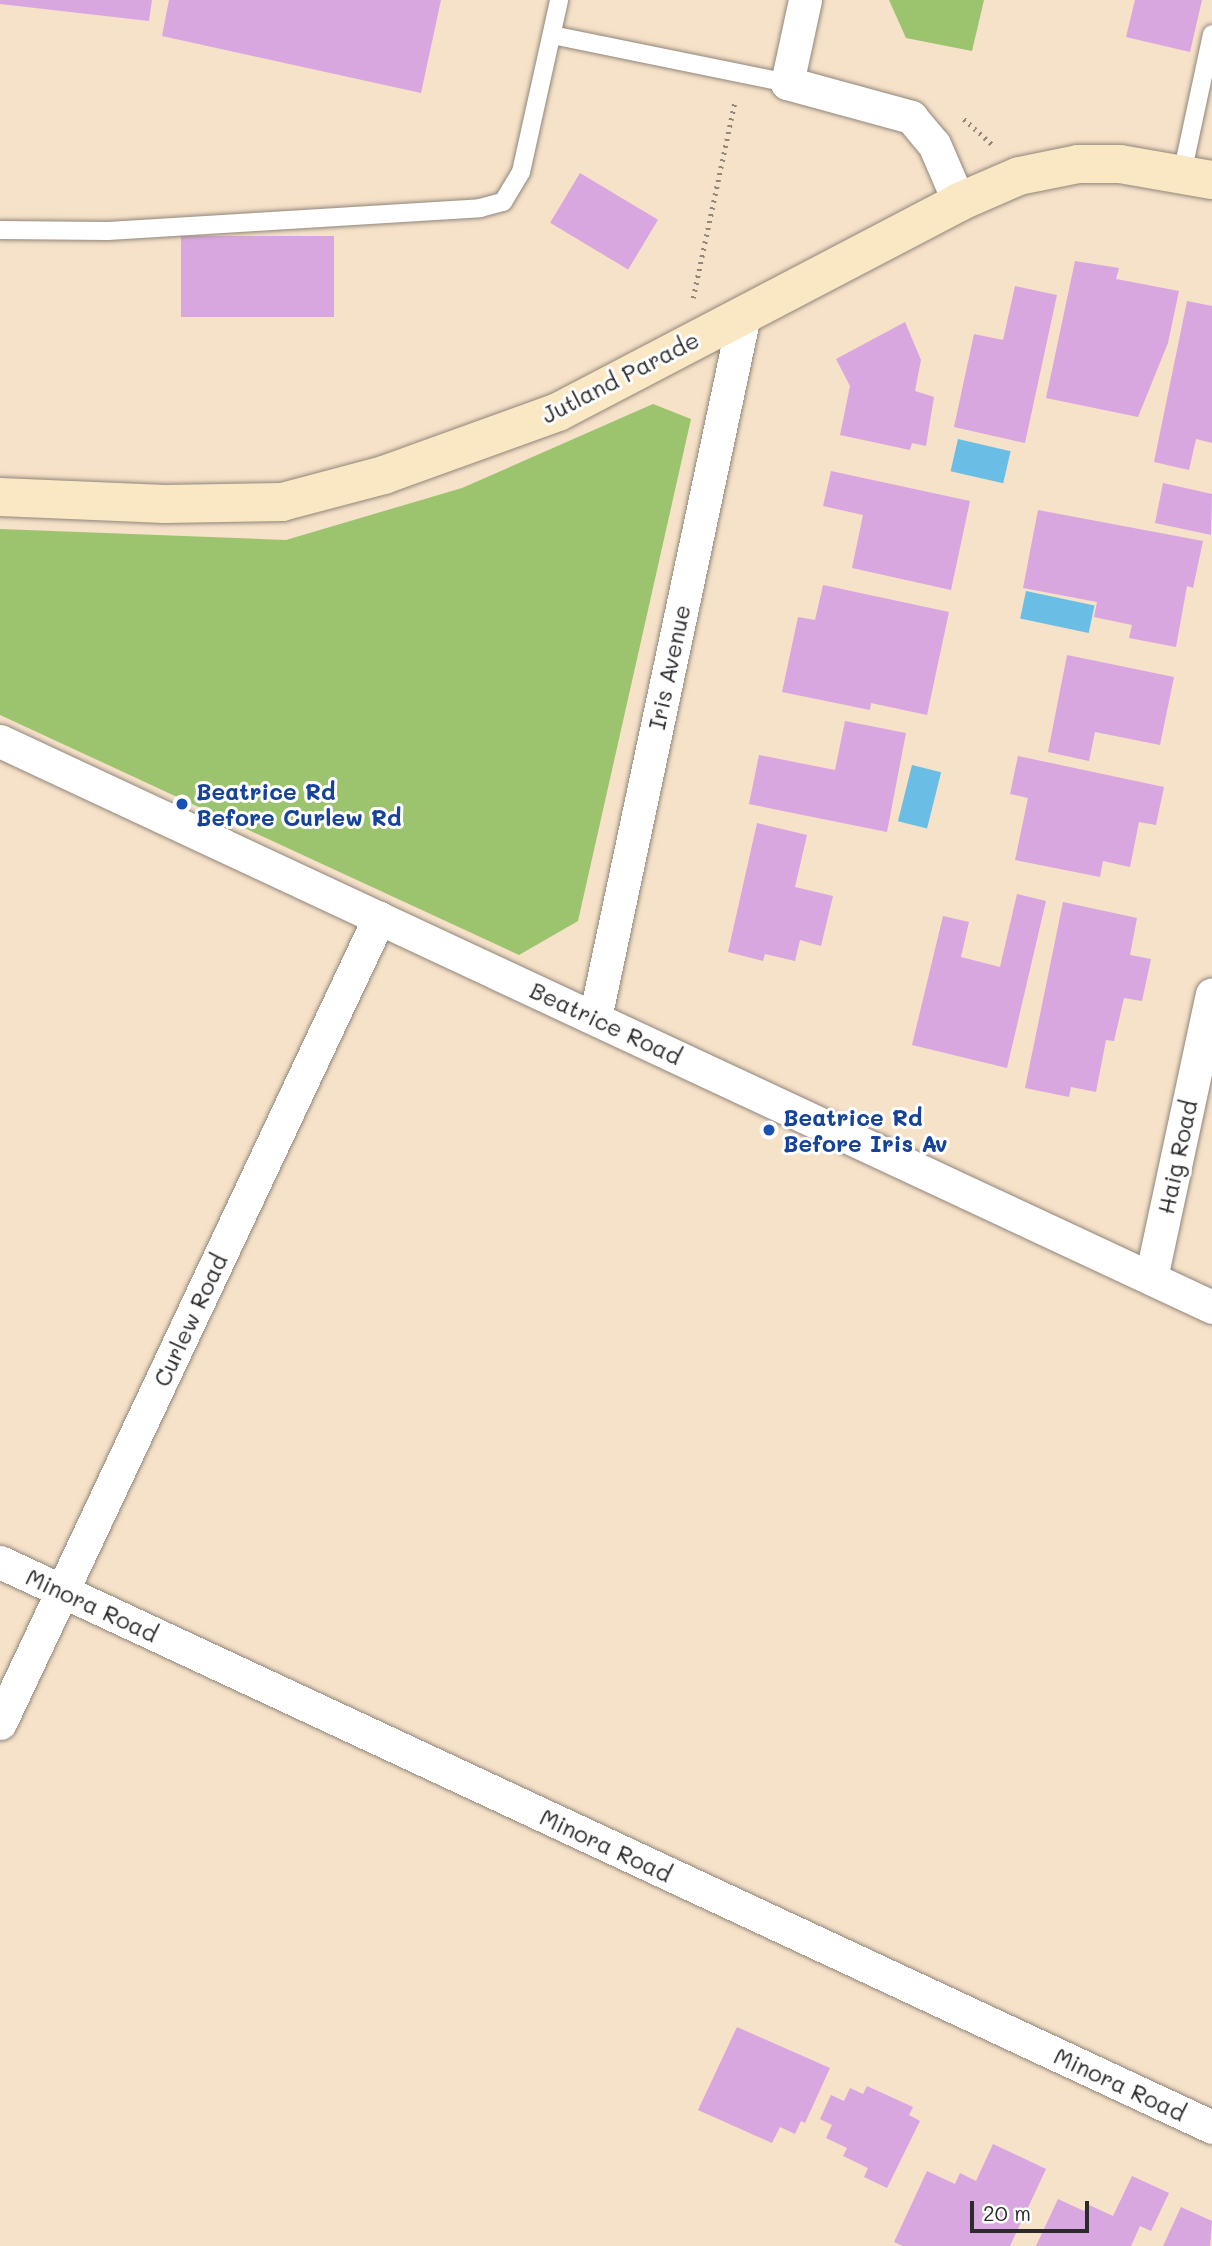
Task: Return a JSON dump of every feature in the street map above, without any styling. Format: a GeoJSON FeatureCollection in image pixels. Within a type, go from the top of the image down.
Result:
{"type":"FeatureCollection","features":[{"type":"Feature","properties":{"kind":"street"},"geometry":{"type":"LineString","coordinates":[[805,0],[787,83],[911,117],[934,144],[960,202]]}},
{"type":"Feature","properties":{"kind":"street","name":"Jutland Parade"},"geometry":{"type":"LineString","coordinates":[[0,497],[165,504],[282,502],[384,475],[558,412],[960,202],[1019,176],[1078,164],[1139,165],[1197,177]]}},
{"type":"Feature","properties":{"kind":"street","name":"Iris Avenue"},"geometry":{"type":"LineString","coordinates":[[595,1018],[744,315]]}},
{"type":"Feature","properties":{"kind":"street","name":"Beatrice Road"},"geometry":{"type":"LineString","coordinates":[[0,741],[1212,1307]]}},
{"type":"Feature","properties":{"kind":"street","name":"Curlew Road"},"geometry":{"type":"LineString","coordinates":[[0,1723],[379,918]]}},
{"type":"Feature","properties":{"kind":"street","name":"Haig Road"},"geometry":{"type":"LineString","coordinates":[[1152,1278],[1212,994]]}},
{"type":"Feature","properties":{"kind":"street","name":"Minora Road"},"geometry":{"type":"LineString","coordinates":[[0,1562],[1212,2127]]}},
{"type":"Feature","properties":{"kind":"lane"},"geometry":{"type":"LineString","coordinates":[[0,230],[108,231],[480,208],[503,202],[521,172],[559,0]]}},
{"type":"Feature","properties":{"kind":"lane"},"geometry":{"type":"LineString","coordinates":[[1197,177],[1212,34]]}},
{"type":"Feature","properties":{"kind":"lane"},"geometry":{"type":"LineString","coordinates":[[552,35],[787,83]]}},
{"type":"Feature","properties":{"kind":"path"},"geometry":{"type":"LineString","coordinates":[[682,347],[735,98],[787,83]]}},
{"type":"Feature","properties":{"kind":"path"},"geometry":{"type":"LineString","coordinates":[[960,114],[992,144],[1001,142]]}},
{"type":"Feature","properties":{"kind":"green space"},"geometry":{"type":"Polygon","coordinates":[[[889,0],[984,0],[972,51],[906,38],[889,0]]]}},
{"type":"Feature","properties":{"kind":"green space"},"geometry":{"type":"Polygon","coordinates":[[[653,404],[691,419],[578,921],[519,955],[0,715],[0,529],[286,540],[462,488],[653,404]]]}},
{"type":"Feature","properties":{"kind":"water"},"geometry":{"type":"Polygon","coordinates":[[[958,439],[1011,451],[1003,483],[951,471],[958,439]]]}},
{"type":"Feature","properties":{"kind":"water"},"geometry":{"type":"Polygon","coordinates":[[[1026,591],[1094,606],[1089,633],[1020,618],[1026,591]]]}},
{"type":"Feature","properties":{"kind":"water"},"geometry":{"type":"Polygon","coordinates":[[[912,765],[941,772],[927,829],[898,821],[912,765]]]}},
{"type":"Feature","properties":{"kind":"building"},"geometry":{"type":"Polygon","coordinates":[[[0,0],[152,0],[149,21],[0,4],[0,0]]]}},
{"type":"Feature","properties":{"kind":"building"},"geometry":{"type":"Polygon","coordinates":[[[169,0],[441,0],[421,93],[162,36],[169,0]]]}},
{"type":"Feature","properties":{"kind":"building"},"geometry":{"type":"Polygon","coordinates":[[[1135,0],[1202,0],[1190,52],[1126,37],[1135,0]]]}},
{"type":"Feature","properties":{"kind":"building"},"geometry":{"type":"Polygon","coordinates":[[[580,173],[658,220],[628,270],[550,223],[580,173]]]}},
{"type":"Feature","properties":{"kind":"building"},"geometry":{"type":"Polygon","coordinates":[[[181,236],[334,236],[334,317],[181,317],[181,236]]]}},
{"type":"Feature","properties":{"kind":"building"},"geometry":{"type":"Polygon","coordinates":[[[1075,261],[1119,268],[1116,279],[1179,291],[1168,343],[1138,417],[1046,398],[1075,261]]]}},
{"type":"Feature","properties":{"kind":"building"},"geometry":{"type":"Polygon","coordinates":[[[1015,286],[1057,295],[1025,443],[954,427],[974,334],[1003,340],[1015,286]]]}},
{"type":"Feature","properties":{"kind":"building"},"geometry":{"type":"Polygon","coordinates":[[[1187,301],[1212,306],[1212,443],[1196,439],[1189,470],[1154,462],[1187,301]]]}},
{"type":"Feature","properties":{"kind":"building"},"geometry":{"type":"Polygon","coordinates":[[[905,322],[921,360],[915,391],[934,397],[926,446],[912,443],[910,450],[840,435],[850,386],[836,359],[905,322]]]}},
{"type":"Feature","properties":{"kind":"building"},"geometry":{"type":"Polygon","coordinates":[[[831,471],[970,501],[951,590],[852,568],[863,515],[823,506],[831,471]]]}},
{"type":"Feature","properties":{"kind":"building"},"geometry":{"type":"Polygon","coordinates":[[[1163,483],[1212,494],[1211,535],[1155,523],[1163,483]]]}},
{"type":"Feature","properties":{"kind":"building"},"geometry":{"type":"Polygon","coordinates":[[[1038,510],[1203,541],[1193,588],[1187,586],[1176,647],[1129,638],[1132,625],[1094,617],[1097,602],[1023,588],[1038,510]]]}},
{"type":"Feature","properties":{"kind":"building"},"geometry":{"type":"Polygon","coordinates":[[[823,585],[949,612],[927,715],[871,703],[870,710],[782,692],[798,617],[815,620],[823,585]]]}},
{"type":"Feature","properties":{"kind":"building"},"geometry":{"type":"Polygon","coordinates":[[[1067,655],[1174,677],[1160,745],[1095,732],[1089,761],[1048,752],[1067,655]]]}},
{"type":"Feature","properties":{"kind":"building"},"geometry":{"type":"Polygon","coordinates":[[[845,721],[906,733],[887,832],[749,804],[759,755],[835,770],[845,721]]]}},
{"type":"Feature","properties":{"kind":"building"},"geometry":{"type":"Polygon","coordinates":[[[1018,756],[1164,787],[1156,825],[1139,822],[1130,867],[1103,861],[1100,877],[1015,860],[1028,798],[1010,794],[1018,756]]]}},
{"type":"Feature","properties":{"kind":"building"},"geometry":{"type":"Polygon","coordinates":[[[757,823],[807,835],[795,887],[833,896],[821,946],[800,940],[795,961],[765,954],[763,961],[728,952],[757,823]]]}},
{"type":"Feature","properties":{"kind":"building"},"geometry":{"type":"Polygon","coordinates":[[[1017,894],[1046,901],[1007,1068],[912,1045],[943,916],[969,922],[961,957],[1000,967],[1017,894]]]}},
{"type":"Feature","properties":{"kind":"building"},"geometry":{"type":"Polygon","coordinates":[[[1063,902],[1137,918],[1130,955],[1151,959],[1142,1001],[1124,998],[1114,1041],[1106,1040],[1096,1092],[1071,1087],[1069,1097],[1025,1088],[1063,902]]]}},
{"type":"Feature","properties":{"kind":"building"},"geometry":{"type":"Polygon","coordinates":[[[737,2027],[830,2068],[805,2123],[801,2121],[795,2134],[780,2127],[772,2143],[698,2110],[737,2027]]]}},
{"type":"Feature","properties":{"kind":"building"},"geometry":{"type":"Polygon","coordinates":[[[867,2086],[913,2107],[909,2115],[920,2121],[887,2188],[864,2177],[868,2168],[843,2156],[847,2148],[826,2138],[832,2125],[820,2119],[831,2095],[844,2101],[850,2088],[863,2094],[867,2086]]]}},
{"type":"Feature","properties":{"kind":"building"},"geometry":{"type":"Polygon","coordinates":[[[993,2144],[1046,2169],[1010,2246],[903,2246],[894,2242],[927,2171],[955,2184],[960,2173],[976,2181],[993,2144]]]}},
{"type":"Feature","properties":{"kind":"building"},"geometry":{"type":"Polygon","coordinates":[[[1132,2176],[1169,2193],[1151,2231],[1140,2226],[1131,2246],[1036,2246],[1058,2199],[1084,2211],[1087,2204],[1113,2216],[1132,2176]]]}},
{"type":"Feature","properties":{"kind":"building"},"geometry":{"type":"Polygon","coordinates":[[[1181,2207],[1212,2221],[1210,2246],[1163,2246],[1181,2207]]]}},
{"type":"Feature","properties":{"kind":"place","name":"Beatrice Rd Before Curlew Rd"},"geometry":{"type":"Point","coordinates":[182,804]}},
{"type":"Feature","properties":{"kind":"place","name":"Beatrice Rd Before Iris Av"},"geometry":{"type":"Point","coordinates":[769,1130]}}]}
